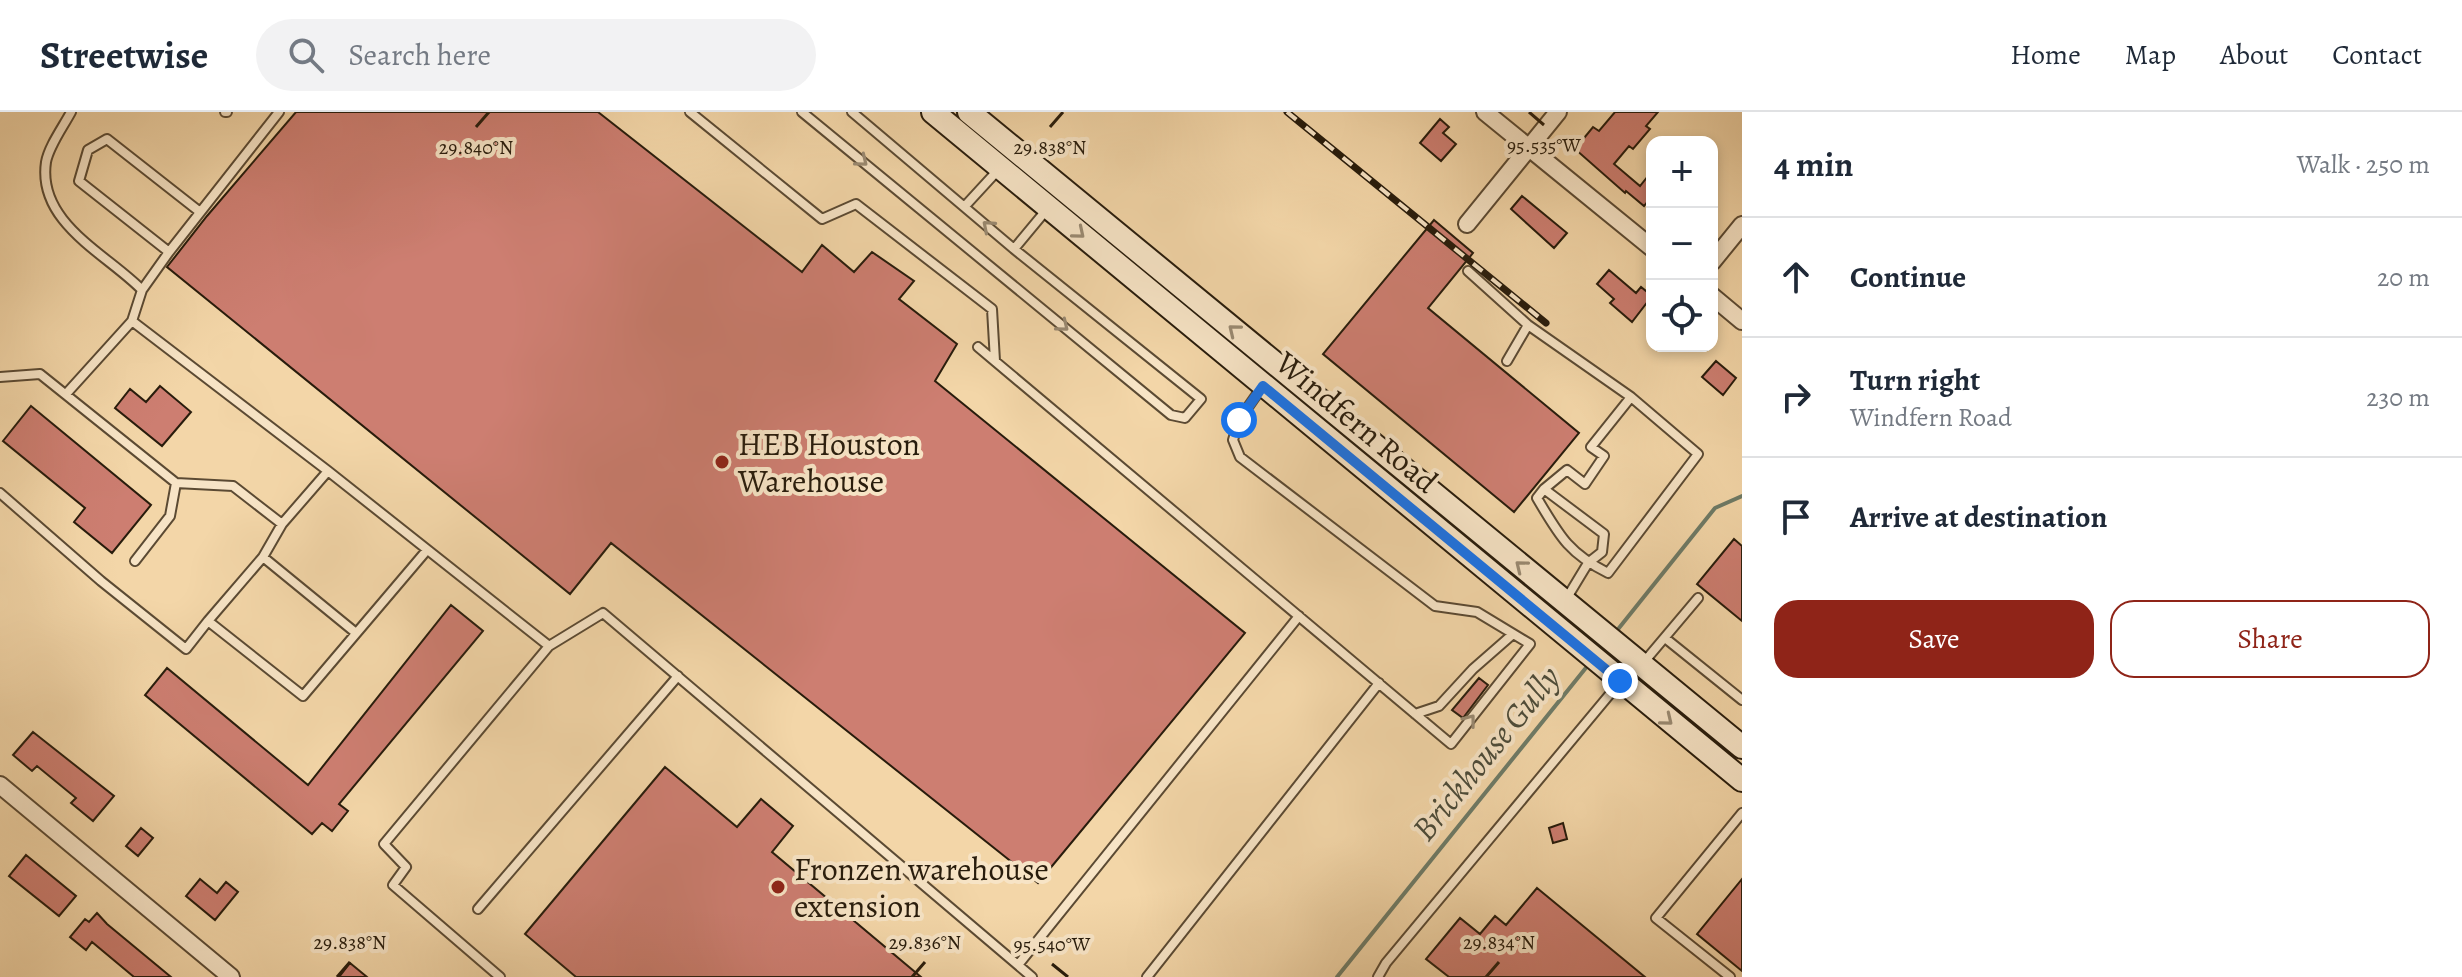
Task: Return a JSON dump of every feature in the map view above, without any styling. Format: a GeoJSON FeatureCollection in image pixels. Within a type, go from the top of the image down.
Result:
{"type":"FeatureCollection","features":[{"type":"Feature","properties":{"kind":"street","name":"Windfern Road"},"geometry":{"type":"LineString","coordinates":[[933,112],[1742,780]]}},
{"type":"Feature","properties":{"kind":"street","name":"Windfern Road"},"geometry":{"type":"LineString","coordinates":[[969,112],[1742,747]]}},
{"type":"Feature","properties":{"kind":"street"},"geometry":{"type":"LineString","coordinates":[[1485,112],[1646,243]]}},
{"type":"Feature","properties":{"kind":"street"},"geometry":{"type":"LineString","coordinates":[[1467,224],[1558,112]]}},
{"type":"Feature","properties":{"kind":"street"},"geometry":{"type":"LineString","coordinates":[[1718,255],[1742,225]]}},
{"type":"Feature","properties":{"kind":"street"},"geometry":{"type":"LineString","coordinates":[[1718,301],[1742,321]]}},
{"type":"Feature","properties":{"kind":"street"},"geometry":{"type":"LineString","coordinates":[[1614,676],[1633,658]]}},
{"type":"Feature","properties":{"kind":"street"},"geometry":{"type":"LineString","coordinates":[[0,785],[231,977]]}},
{"type":"Feature","properties":{"kind":"lane"},"geometry":{"type":"LineString","coordinates":[[71,112],[46,160],[46,183],[52,203],[66,224],[142,290]]}},
{"type":"Feature","properties":{"kind":"lane"},"geometry":{"type":"LineString","coordinates":[[66,394],[132,321],[142,290],[279,112]]}},
{"type":"Feature","properties":{"kind":"lane"},"geometry":{"type":"LineString","coordinates":[[690,112],[822,219],[856,204],[992,309],[995,361]]}},
{"type":"Feature","properties":{"kind":"lane"},"geometry":{"type":"LineString","coordinates":[[802,112],[1171,415],[1185,418],[1201,399],[1014,249],[852,112]]}},
{"type":"Feature","properties":{"kind":"lane"},"geometry":{"type":"LineString","coordinates":[[169,252],[79,181],[88,150],[107,139],[200,212]]}},
{"type":"Feature","properties":{"kind":"lane"},"geometry":{"type":"LineString","coordinates":[[965,206],[1016,151]]}},
{"type":"Feature","properties":{"kind":"lane"},"geometry":{"type":"LineString","coordinates":[[1014,249],[1049,208]]}},
{"type":"Feature","properties":{"kind":"lane"},"geometry":{"type":"LineString","coordinates":[[1468,271],[1528,325],[1631,397],[1698,454],[1608,573],[1588,563],[1561,539],[1537,498],[1567,470],[1585,484],[1604,456],[1591,447],[1631,397]]}},
{"type":"Feature","properties":{"kind":"lane"},"geometry":{"type":"LineString","coordinates":[[132,321],[549,646]]}},
{"type":"Feature","properties":{"kind":"lane"},"geometry":{"type":"LineString","coordinates":[[1507,361],[1528,325]]}},
{"type":"Feature","properties":{"kind":"lane"},"geometry":{"type":"LineString","coordinates":[[978,347],[1451,744],[1530,644],[1477,612],[1435,606],[1240,457],[1233,440],[1239,420],[1280,368]]}},
{"type":"Feature","properties":{"kind":"lane"},"geometry":{"type":"LineString","coordinates":[[0,377],[40,374],[176,483],[233,486],[282,524]]}},
{"type":"Feature","properties":{"kind":"lane"},"geometry":{"type":"LineString","coordinates":[[0,493],[186,649],[263,557],[282,524],[328,471]]}},
{"type":"Feature","properties":{"kind":"lane"},"geometry":{"type":"LineString","coordinates":[[135,561],[170,516],[176,483]]}},
{"type":"Feature","properties":{"kind":"lane"},"geometry":{"type":"LineString","coordinates":[[1544,489],[1604,534],[1602,552],[1588,563],[1564,602]]}},
{"type":"Feature","properties":{"kind":"lane"},"geometry":{"type":"LineString","coordinates":[[208,621],[303,696],[427,550]]}},
{"type":"Feature","properties":{"kind":"lane"},"geometry":{"type":"LineString","coordinates":[[263,557],[356,633]]}},
{"type":"Feature","properties":{"kind":"lane"},"geometry":{"type":"LineString","coordinates":[[1633,658],[1665,638],[1698,598]]}},
{"type":"Feature","properties":{"kind":"lane"},"geometry":{"type":"LineString","coordinates":[[500,977],[393,885],[406,867],[384,844],[549,646],[603,613],[1032,977]]}},
{"type":"Feature","properties":{"kind":"lane"},"geometry":{"type":"LineString","coordinates":[[1018,965],[1299,616]]}},
{"type":"Feature","properties":{"kind":"lane"},"geometry":{"type":"LineString","coordinates":[[1415,714],[1439,706],[1473,669],[1513,634]]}},
{"type":"Feature","properties":{"kind":"lane"},"geometry":{"type":"LineString","coordinates":[[1665,638],[1742,700]]}},
{"type":"Feature","properties":{"kind":"lane"},"geometry":{"type":"LineString","coordinates":[[478,909],[678,676]]}},
{"type":"Feature","properties":{"kind":"lane"},"geometry":{"type":"LineString","coordinates":[[1378,977],[1614,676]]}},
{"type":"Feature","properties":{"kind":"lane"},"geometry":{"type":"LineString","coordinates":[[1147,977],[1379,683]]}},
{"type":"Feature","properties":{"kind":"lane"},"geometry":{"type":"LineString","coordinates":[[1730,977],[1656,918],[1742,813]]}},
{"type":"Feature","properties":{"kind":"lane"},"geometry":{"type":"LineString","coordinates":[[1733,824],[1742,831]]}},
{"type":"Feature","properties":{"kind":"building","name":"HEB Houston Warehouse"},"geometry":{"type":"Polygon","coordinates":[[[296,112],[598,112],[802,272],[822,245],[854,272],[872,252],[914,281],[899,299],[957,344],[935,381],[1245,633],[1038,883],[611,543],[570,594],[167,267],[296,112]]]}},
{"type":"Feature","properties":{"kind":"building"},"geometry":{"type":"Polygon","coordinates":[[[1615,112],[1658,112],[1646,126],[1650,129],[1633,149],[1629,146],[1614,164],[1640,186],[1646,178],[1644,206],[1575,149],[1593,127],[1599,131],[1615,112]]]}},
{"type":"Feature","properties":{"kind":"building"},"geometry":{"type":"Polygon","coordinates":[[[1440,119],[1449,127],[1443,133],[1456,144],[1441,161],[1420,143],[1440,119]]]}},
{"type":"Feature","properties":{"kind":"building"},"geometry":{"type":"Polygon","coordinates":[[[1522,196],[1567,233],[1554,248],[1511,209],[1522,196]]]}},
{"type":"Feature","properties":{"kind":"building"},"geometry":{"type":"Polygon","coordinates":[[[1434,220],[1473,253],[1428,308],[1579,433],[1514,512],[1323,354],[1434,220]]]}},
{"type":"Feature","properties":{"kind":"building"},"geometry":{"type":"Polygon","coordinates":[[[1609,270],[1636,293],[1641,287],[1646,291],[1646,304],[1632,322],[1610,303],[1614,299],[1597,284],[1609,270]]]}},
{"type":"Feature","properties":{"kind":"building"},"geometry":{"type":"Polygon","coordinates":[[[1716,361],[1736,378],[1723,395],[1702,377],[1716,361]]]}},
{"type":"Feature","properties":{"kind":"building"},"geometry":{"type":"Polygon","coordinates":[[[160,386],[191,412],[162,446],[115,408],[130,389],[146,402],[160,386]]]}},
{"type":"Feature","properties":{"kind":"building"},"geometry":{"type":"Polygon","coordinates":[[[31,406],[151,505],[112,553],[74,522],[85,508],[3,441],[31,406]]]}},
{"type":"Feature","properties":{"kind":"building"},"geometry":{"type":"Polygon","coordinates":[[[1734,539],[1742,546],[1742,621],[1697,584],[1734,539]]]}},
{"type":"Feature","properties":{"kind":"building"},"geometry":{"type":"Polygon","coordinates":[[[451,605],[483,631],[339,804],[348,811],[332,831],[322,823],[312,834],[145,695],[167,668],[308,785],[451,605]]]}},
{"type":"Feature","properties":{"kind":"building"},"geometry":{"type":"Polygon","coordinates":[[[1479,678],[1488,685],[1463,718],[1452,710],[1479,678]]]}},
{"type":"Feature","properties":{"kind":"building"},"geometry":{"type":"Polygon","coordinates":[[[33,732],[114,796],[93,821],[71,803],[76,798],[37,766],[32,771],[13,755],[33,732]]]}},
{"type":"Feature","properties":{"kind":"building"},"geometry":{"type":"Polygon","coordinates":[[[665,767],[737,827],[761,799],[793,826],[772,852],[921,977],[576,977],[525,934],[665,767]]]}},
{"type":"Feature","properties":{"kind":"building"},"geometry":{"type":"Polygon","coordinates":[[[1563,823],[1567,839],[1553,843],[1549,828],[1563,823]]]}},
{"type":"Feature","properties":{"kind":"building"},"geometry":{"type":"Polygon","coordinates":[[[141,828],[153,838],[138,856],[126,846],[141,828]]]}},
{"type":"Feature","properties":{"kind":"building"},"geometry":{"type":"Polygon","coordinates":[[[26,855],[76,896],[59,916],[9,876],[26,855]]]}},
{"type":"Feature","properties":{"kind":"building"},"geometry":{"type":"Polygon","coordinates":[[[200,879],[217,893],[226,882],[238,892],[215,920],[186,896],[200,879]]]}},
{"type":"Feature","properties":{"kind":"building"},"geometry":{"type":"Polygon","coordinates":[[[1742,879],[1742,971],[1697,934],[1742,879]]]}},
{"type":"Feature","properties":{"kind":"building"},"geometry":{"type":"Polygon","coordinates":[[[1537,888],[1645,977],[1449,977],[1426,959],[1460,918],[1480,934],[1495,916],[1506,925],[1537,888]]]}},
{"type":"Feature","properties":{"kind":"building"},"geometry":{"type":"Polygon","coordinates":[[[97,913],[171,977],[134,977],[92,942],[86,950],[70,937],[85,919],[89,922],[97,913]]]}},
{"type":"Feature","properties":{"kind":"building"},"geometry":{"type":"Polygon","coordinates":[[[350,963],[367,977],[339,977],[350,963]]]}},
{"type":"Feature","properties":{"kind":"waterway","name":"Brickhouse Gully"},"geometry":{"type":"LineString","coordinates":[[1615,633],[1715,508],[1742,496]]}},
{"type":"Feature","properties":{"kind":"waterway","name":"Brickhouse Gully"},"geometry":{"type":"LineString","coordinates":[[1337,977],[1589,664]]}},
{"type":"Feature","properties":{"kind":"railway"},"geometry":{"type":"LineString","coordinates":[[1287,112],[1546,323]]}},
{"type":"Feature","properties":{"kind":"place","name":"HEB Houston Warehouse"},"geometry":{"type":"Point","coordinates":[722,462]}},
{"type":"Feature","properties":{"kind":"place","name":"Fronzen warehouse extension"},"geometry":{"type":"Point","coordinates":[778,887]}},
{"type":"Feature","properties":{"kind":"route"},"geometry":{"type":"LineString","coordinates":[[1239,420],[1263,386],[1620,681]]}}]}
